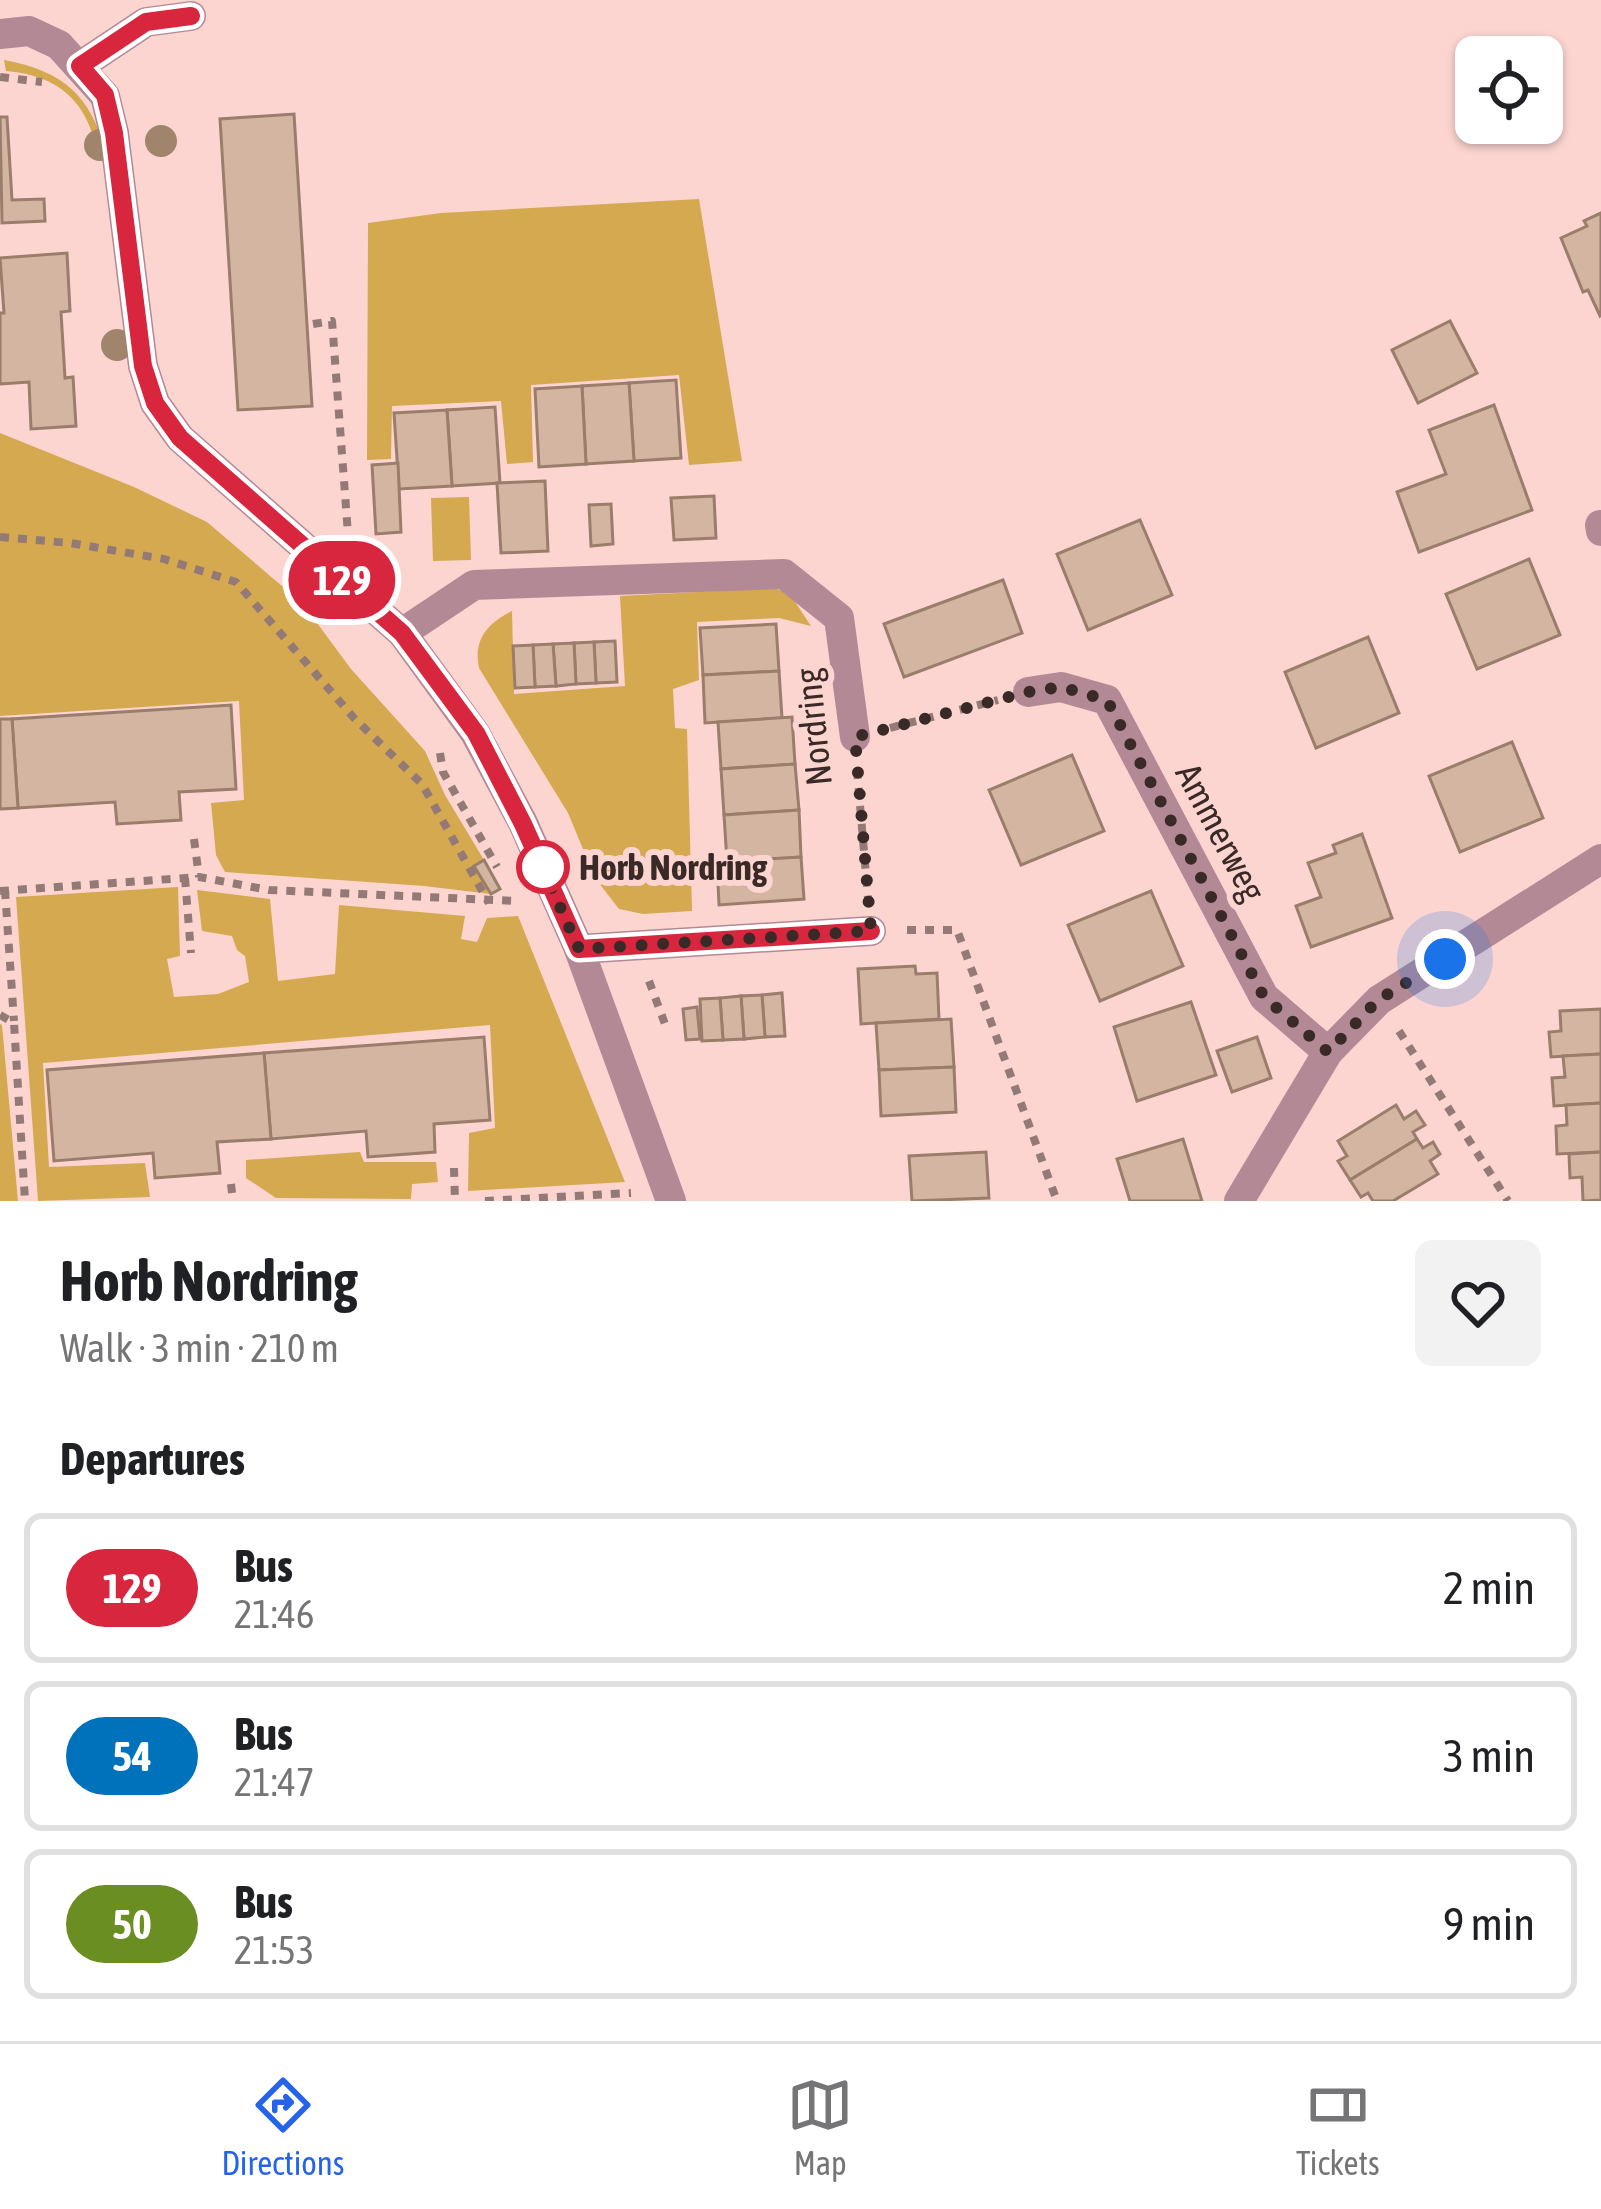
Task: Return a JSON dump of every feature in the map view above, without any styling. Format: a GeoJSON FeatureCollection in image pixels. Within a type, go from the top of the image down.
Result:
{"type":"FeatureCollection","features":[{"type":"Feature","properties":{"kind":"street"},"geometry":{"type":"LineString","coordinates":[[80,66],[146,22],[191,16]]}},
{"type":"Feature","properties":{"kind":"street"},"geometry":{"type":"LineString","coordinates":[[0,34],[29,32],[59,44],[105,95],[114,133],[143,366],[155,403],[180,438],[402,633],[476,733],[579,949],[670,1196]]}},
{"type":"Feature","properties":{"kind":"street","name":"Nordring"},"geometry":{"type":"LineString","coordinates":[[402,633],[475,585],[784,574],[839,618],[855,737]]}},
{"type":"Feature","properties":{"kind":"street","name":"Ammerweg"},"geometry":{"type":"LineString","coordinates":[[1028,692],[1061,687],[1107,700],[1264,997],[1328,1052]]}},
{"type":"Feature","properties":{"kind":"street"},"geometry":{"type":"LineString","coordinates":[[1239,1201],[1328,1052],[1378,1000],[1601,860]]}},
{"type":"Feature","properties":{"kind":"street"},"geometry":{"type":"LineString","coordinates":[[579,949],[871,931]]}},
{"type":"Feature","properties":{"kind":"path"},"geometry":{"type":"LineString","coordinates":[[313,324],[332,321],[353,590]]}},
{"type":"Feature","properties":{"kind":"path"},"geometry":{"type":"LineString","coordinates":[[0,537],[164,559],[236,582],[354,718],[422,784],[489,903]]}},
{"type":"Feature","properties":{"kind":"path"},"geometry":{"type":"LineString","coordinates":[[855,737],[1028,692]]}},
{"type":"Feature","properties":{"kind":"path","name":"Nordring"},"geometry":{"type":"LineString","coordinates":[[855,737],[871,931]]}},
{"type":"Feature","properties":{"kind":"path"},"geometry":{"type":"LineString","coordinates":[[194,839],[200,877]]}},
{"type":"Feature","properties":{"kind":"path"},"geometry":{"type":"LineString","coordinates":[[25,1201],[3,891],[200,877],[269,890],[489,903],[525,901],[554,892]]}},
{"type":"Feature","properties":{"kind":"path"},"geometry":{"type":"LineString","coordinates":[[185,878],[190,953]]}},
{"type":"Feature","properties":{"kind":"path"},"geometry":{"type":"LineString","coordinates":[[871,931],[957,930],[1057,1201]]}},
{"type":"Feature","properties":{"kind":"path"},"geometry":{"type":"LineString","coordinates":[[1378,1000],[1508,1201]]}},
{"type":"Feature","properties":{"kind":"path"},"geometry":{"type":"LineString","coordinates":[[0,1016],[14,1022]]}},
{"type":"Feature","properties":{"kind":"path"},"geometry":{"type":"LineString","coordinates":[[454,1168],[454,1201]]}},
{"type":"Feature","properties":{"kind":"path"},"geometry":{"type":"LineString","coordinates":[[231,1184],[233,1201]]}},
{"type":"Feature","properties":{"kind":"path"},"geometry":{"type":"LineString","coordinates":[[485,1201],[670,1196]]}},
{"type":"Feature","properties":{"kind":"shaded area"},"geometry":{"type":"Polygon","coordinates":[[[4,60],[43,71],[72,89],[92,116],[106,153],[97,154],[87,120],[68,94],[41,78],[6,71],[4,60]]]}},
{"type":"Feature","properties":{"kind":"shaded area"},"geometry":{"type":"Polygon","coordinates":[[[699,199],[742,461],[689,465],[679,375],[531,385],[533,462],[507,464],[501,401],[392,406],[391,459],[367,460],[368,223],[441,213],[699,199]]]}},
{"type":"Feature","properties":{"kind":"shaded area"},"geometry":{"type":"Polygon","coordinates":[[[0,433],[207,522],[303,604],[351,669],[425,751],[484,860],[474,866],[491,894],[225,872],[216,855],[211,803],[244,800],[239,701],[0,716],[0,433]]]}},
{"type":"Feature","properties":{"kind":"shaded area"},"geometry":{"type":"Polygon","coordinates":[[[469,497],[471,560],[433,561],[431,498],[469,497]]]}},
{"type":"Feature","properties":{"kind":"shaded area"},"geometry":{"type":"Polygon","coordinates":[[[774,588],[790,594],[811,626],[779,618],[697,622],[699,680],[673,689],[675,728],[687,729],[692,911],[643,914],[619,909],[595,878],[568,813],[479,668],[480,640],[512,611],[514,694],[625,686],[620,596],[774,588]]]}},
{"type":"Feature","properties":{"kind":"shaded area"},"geometry":{"type":"Polygon","coordinates":[[[178,887],[180,956],[167,959],[174,997],[218,994],[249,982],[245,956],[232,936],[202,931],[197,890],[270,899],[278,981],[335,974],[339,905],[465,916],[461,939],[477,942],[487,918],[518,916],[625,1182],[468,1191],[469,1133],[495,1128],[490,1025],[43,1063],[49,1167],[145,1163],[150,1197],[38,1201],[16,897],[178,887]]]}},
{"type":"Feature","properties":{"kind":"shaded area"},"geometry":{"type":"Polygon","coordinates":[[[2,1025],[18,1201],[0,1201],[2,1025]]]}},
{"type":"Feature","properties":{"kind":"shaded area"},"geometry":{"type":"Polygon","coordinates":[[[360,1152],[364,1162],[436,1162],[438,1182],[412,1184],[411,1199],[276,1198],[246,1178],[246,1160],[360,1152]]]}},
{"type":"Feature","properties":{"kind":"building"},"geometry":{"type":"Polygon","coordinates":[[[294,114],[312,406],[238,410],[220,119],[294,114]]]}},
{"type":"Feature","properties":{"kind":"building"},"geometry":{"type":"Polygon","coordinates":[[[0,117],[7,117],[12,200],[44,199],[45,221],[2,223],[0,117]]]}},
{"type":"Feature","properties":{"kind":"building"},"geometry":{"type":"Polygon","coordinates":[[[1601,213],[1600,316],[1588,290],[1583,292],[1561,238],[1587,226],[1584,221],[1601,213]]]}},
{"type":"Feature","properties":{"kind":"building"},"geometry":{"type":"Polygon","coordinates":[[[67,253],[70,311],[61,312],[65,378],[73,377],[76,426],[31,429],[29,382],[0,384],[0,313],[4,313],[0,258],[67,253]]]}},
{"type":"Feature","properties":{"kind":"building"},"geometry":{"type":"Polygon","coordinates":[[[1450,321],[1477,373],[1418,403],[1392,350],[1450,321]]]}},
{"type":"Feature","properties":{"kind":"building"},"geometry":{"type":"Polygon","coordinates":[[[676,380],[681,458],[634,461],[629,383],[676,380]]]}},
{"type":"Feature","properties":{"kind":"building"},"geometry":{"type":"Polygon","coordinates":[[[629,383],[634,461],[586,464],[582,386],[629,383]]]}},
{"type":"Feature","properties":{"kind":"building"},"geometry":{"type":"Polygon","coordinates":[[[582,386],[586,464],[539,467],[535,389],[582,386]]]}},
{"type":"Feature","properties":{"kind":"building"},"geometry":{"type":"Polygon","coordinates":[[[1494,405],[1532,510],[1419,552],[1397,492],[1446,474],[1429,430],[1494,405]]]}},
{"type":"Feature","properties":{"kind":"building"},"geometry":{"type":"Polygon","coordinates":[[[495,407],[500,483],[452,486],[447,410],[495,407]]]}},
{"type":"Feature","properties":{"kind":"building"},"geometry":{"type":"Polygon","coordinates":[[[447,410],[452,486],[399,489],[394,413],[447,410]]]}},
{"type":"Feature","properties":{"kind":"building"},"geometry":{"type":"Polygon","coordinates":[[[398,463],[401,532],[376,534],[372,465],[398,463]]]}},
{"type":"Feature","properties":{"kind":"building"},"geometry":{"type":"Polygon","coordinates":[[[545,481],[548,551],[501,553],[497,483],[545,481]]]}},
{"type":"Feature","properties":{"kind":"building"},"geometry":{"type":"Polygon","coordinates":[[[714,496],[716,538],[674,540],[671,498],[714,496]]]}},
{"type":"Feature","properties":{"kind":"building"},"geometry":{"type":"Polygon","coordinates":[[[611,504],[613,544],[591,546],[589,505],[611,504]]]}},
{"type":"Feature","properties":{"kind":"building"},"geometry":{"type":"Polygon","coordinates":[[[1140,520],[1172,595],[1088,630],[1057,554],[1140,520]]]}},
{"type":"Feature","properties":{"kind":"building"},"geometry":{"type":"Polygon","coordinates":[[[1529,559],[1560,635],[1477,669],[1446,594],[1529,559]]]}},
{"type":"Feature","properties":{"kind":"building"},"geometry":{"type":"Polygon","coordinates":[[[1003,580],[1022,633],[904,677],[884,624],[1003,580]]]}},
{"type":"Feature","properties":{"kind":"building"},"geometry":{"type":"Polygon","coordinates":[[[776,624],[779,671],[703,675],[700,628],[776,624]]]}},
{"type":"Feature","properties":{"kind":"building"},"geometry":{"type":"Polygon","coordinates":[[[1368,637],[1399,713],[1316,748],[1285,672],[1368,637]]]}},
{"type":"Feature","properties":{"kind":"building"},"geometry":{"type":"Polygon","coordinates":[[[615,641],[617,682],[596,683],[594,642],[615,641]]]}},
{"type":"Feature","properties":{"kind":"building"},"geometry":{"type":"Polygon","coordinates":[[[594,642],[596,683],[576,684],[574,643],[594,642]]]}},
{"type":"Feature","properties":{"kind":"building"},"geometry":{"type":"Polygon","coordinates":[[[574,643],[576,684],[556,686],[553,644],[574,643]]]}},
{"type":"Feature","properties":{"kind":"building"},"geometry":{"type":"Polygon","coordinates":[[[553,644],[556,686],[535,687],[533,645],[553,644]]]}},
{"type":"Feature","properties":{"kind":"building"},"geometry":{"type":"Polygon","coordinates":[[[533,645],[535,687],[515,688],[513,646],[533,645]]]}},
{"type":"Feature","properties":{"kind":"building"},"geometry":{"type":"Polygon","coordinates":[[[779,671],[782,718],[705,723],[703,675],[779,671]]]}},
{"type":"Feature","properties":{"kind":"building"},"geometry":{"type":"Polygon","coordinates":[[[231,705],[236,789],[179,792],[181,820],[117,824],[115,802],[18,808],[12,719],[231,705]]]}},
{"type":"Feature","properties":{"kind":"building"},"geometry":{"type":"Polygon","coordinates":[[[792,717],[795,764],[721,769],[718,722],[792,717]]]}},
{"type":"Feature","properties":{"kind":"building"},"geometry":{"type":"Polygon","coordinates":[[[0,719],[12,719],[18,808],[0,809],[0,719]]]}},
{"type":"Feature","properties":{"kind":"building"},"geometry":{"type":"Polygon","coordinates":[[[1512,742],[1543,818],[1460,852],[1429,776],[1512,742]]]}},
{"type":"Feature","properties":{"kind":"building"},"geometry":{"type":"Polygon","coordinates":[[[1072,755],[1104,831],[1021,865],[989,790],[1072,755]]]}},
{"type":"Feature","properties":{"kind":"building"},"geometry":{"type":"Polygon","coordinates":[[[795,764],[799,810],[724,815],[721,769],[795,764]]]}},
{"type":"Feature","properties":{"kind":"building"},"geometry":{"type":"Polygon","coordinates":[[[799,810],[801,857],[727,862],[724,815],[799,810]]]}},
{"type":"Feature","properties":{"kind":"building"},"geometry":{"type":"Polygon","coordinates":[[[1362,834],[1392,918],[1311,947],[1296,906],[1321,897],[1308,863],[1336,853],[1333,845],[1362,834]]]}},
{"type":"Feature","properties":{"kind":"building"},"geometry":{"type":"Polygon","coordinates":[[[801,857],[804,899],[719,905],[717,862],[801,857]]]}},
{"type":"Feature","properties":{"kind":"building"},"geometry":{"type":"Polygon","coordinates":[[[484,860],[500,889],[491,894],[474,866],[484,860]]]}},
{"type":"Feature","properties":{"kind":"building"},"geometry":{"type":"Polygon","coordinates":[[[1151,891],[1183,966],[1100,1001],[1068,925],[1151,891]]]}},
{"type":"Feature","properties":{"kind":"building"},"geometry":{"type":"Polygon","coordinates":[[[915,966],[916,974],[937,973],[939,1019],[861,1024],[858,969],[915,966]]]}},
{"type":"Feature","properties":{"kind":"building"},"geometry":{"type":"Polygon","coordinates":[[[782,993],[785,1036],[765,1037],[762,995],[782,993]]]}},
{"type":"Feature","properties":{"kind":"building"},"geometry":{"type":"Polygon","coordinates":[[[762,995],[765,1037],[744,1039],[741,996],[762,995]]]}},
{"type":"Feature","properties":{"kind":"building"},"geometry":{"type":"Polygon","coordinates":[[[741,996],[744,1039],[723,1040],[720,998],[741,996]]]}},
{"type":"Feature","properties":{"kind":"building"},"geometry":{"type":"Polygon","coordinates":[[[720,998],[723,1040],[702,1041],[700,999],[720,998]]]}},
{"type":"Feature","properties":{"kind":"building"},"geometry":{"type":"Polygon","coordinates":[[[1191,1002],[1216,1075],[1137,1101],[1114,1027],[1191,1002]]]}},
{"type":"Feature","properties":{"kind":"building"},"geometry":{"type":"Polygon","coordinates":[[[697,1007],[700,1039],[686,1040],[683,1009],[697,1007]]]}},
{"type":"Feature","properties":{"kind":"building"},"geometry":{"type":"Polygon","coordinates":[[[1601,1009],[1601,1054],[1551,1057],[1549,1032],[1561,1031],[1560,1011],[1601,1009]]]}},
{"type":"Feature","properties":{"kind":"building"},"geometry":{"type":"Polygon","coordinates":[[[951,1019],[954,1067],[879,1070],[876,1023],[951,1019]]]}},
{"type":"Feature","properties":{"kind":"building"},"geometry":{"type":"Polygon","coordinates":[[[484,1037],[490,1120],[434,1124],[435,1152],[368,1157],[366,1131],[271,1139],[264,1053],[484,1037]]]}},
{"type":"Feature","properties":{"kind":"building"},"geometry":{"type":"Polygon","coordinates":[[[1257,1037],[1271,1078],[1232,1092],[1217,1051],[1257,1037]]]}},
{"type":"Feature","properties":{"kind":"building"},"geometry":{"type":"Polygon","coordinates":[[[264,1053],[271,1139],[217,1142],[220,1173],[155,1178],[153,1153],[54,1161],[47,1070],[264,1053]]]}},
{"type":"Feature","properties":{"kind":"building"},"geometry":{"type":"Polygon","coordinates":[[[1601,1054],[1601,1103],[1554,1106],[1552,1078],[1565,1077],[1563,1056],[1601,1054]]]}},
{"type":"Feature","properties":{"kind":"building"},"geometry":{"type":"Polygon","coordinates":[[[954,1067],[956,1112],[881,1116],[879,1070],[954,1067]]]}},
{"type":"Feature","properties":{"kind":"building"},"geometry":{"type":"Polygon","coordinates":[[[1601,1103],[1601,1152],[1557,1154],[1556,1126],[1567,1125],[1566,1105],[1601,1103]]]}},
{"type":"Feature","properties":{"kind":"building"},"geometry":{"type":"Polygon","coordinates":[[[1396,1105],[1404,1119],[1416,1111],[1425,1125],[1413,1132],[1417,1139],[1350,1180],[1338,1161],[1347,1156],[1338,1141],[1396,1105]]]}},
{"type":"Feature","properties":{"kind":"building"},"geometry":{"type":"Polygon","coordinates":[[[1183,1139],[1202,1201],[1130,1201],[1117,1159],[1183,1139]]]}},
{"type":"Feature","properties":{"kind":"building"},"geometry":{"type":"Polygon","coordinates":[[[1417,1139],[1423,1148],[1433,1142],[1440,1154],[1430,1161],[1438,1174],[1393,1201],[1373,1201],[1368,1193],[1361,1197],[1350,1180],[1417,1139]]]}},
{"type":"Feature","properties":{"kind":"building"},"geometry":{"type":"Polygon","coordinates":[[[986,1152],[989,1198],[912,1201],[909,1156],[986,1152]]]}},
{"type":"Feature","properties":{"kind":"building"},"geometry":{"type":"Polygon","coordinates":[[[1601,1152],[1601,1200],[1583,1201],[1582,1177],[1570,1178],[1569,1154],[1601,1152]]]}},
{"type":"Feature","properties":{"kind":"bus line","name":"129"},"geometry":{"type":"LineString","coordinates":[[191,16],[146,22],[80,66],[105,95],[114,133],[143,366],[155,403],[180,438],[402,633],[476,733],[579,949],[871,931]]}},
{"type":"Feature","properties":{"kind":"place","name":"Horb Nordring"},"geometry":{"type":"Point","coordinates":[543,867]}},
{"type":"Feature","properties":{"kind":"route"},"geometry":{"type":"LineString","coordinates":[[543,867],[538,858],[579,949],[871,931],[855,737],[1061,687],[1107,700],[1264,997],[1328,1052],[1378,1000],[1445,959]]}}]}
